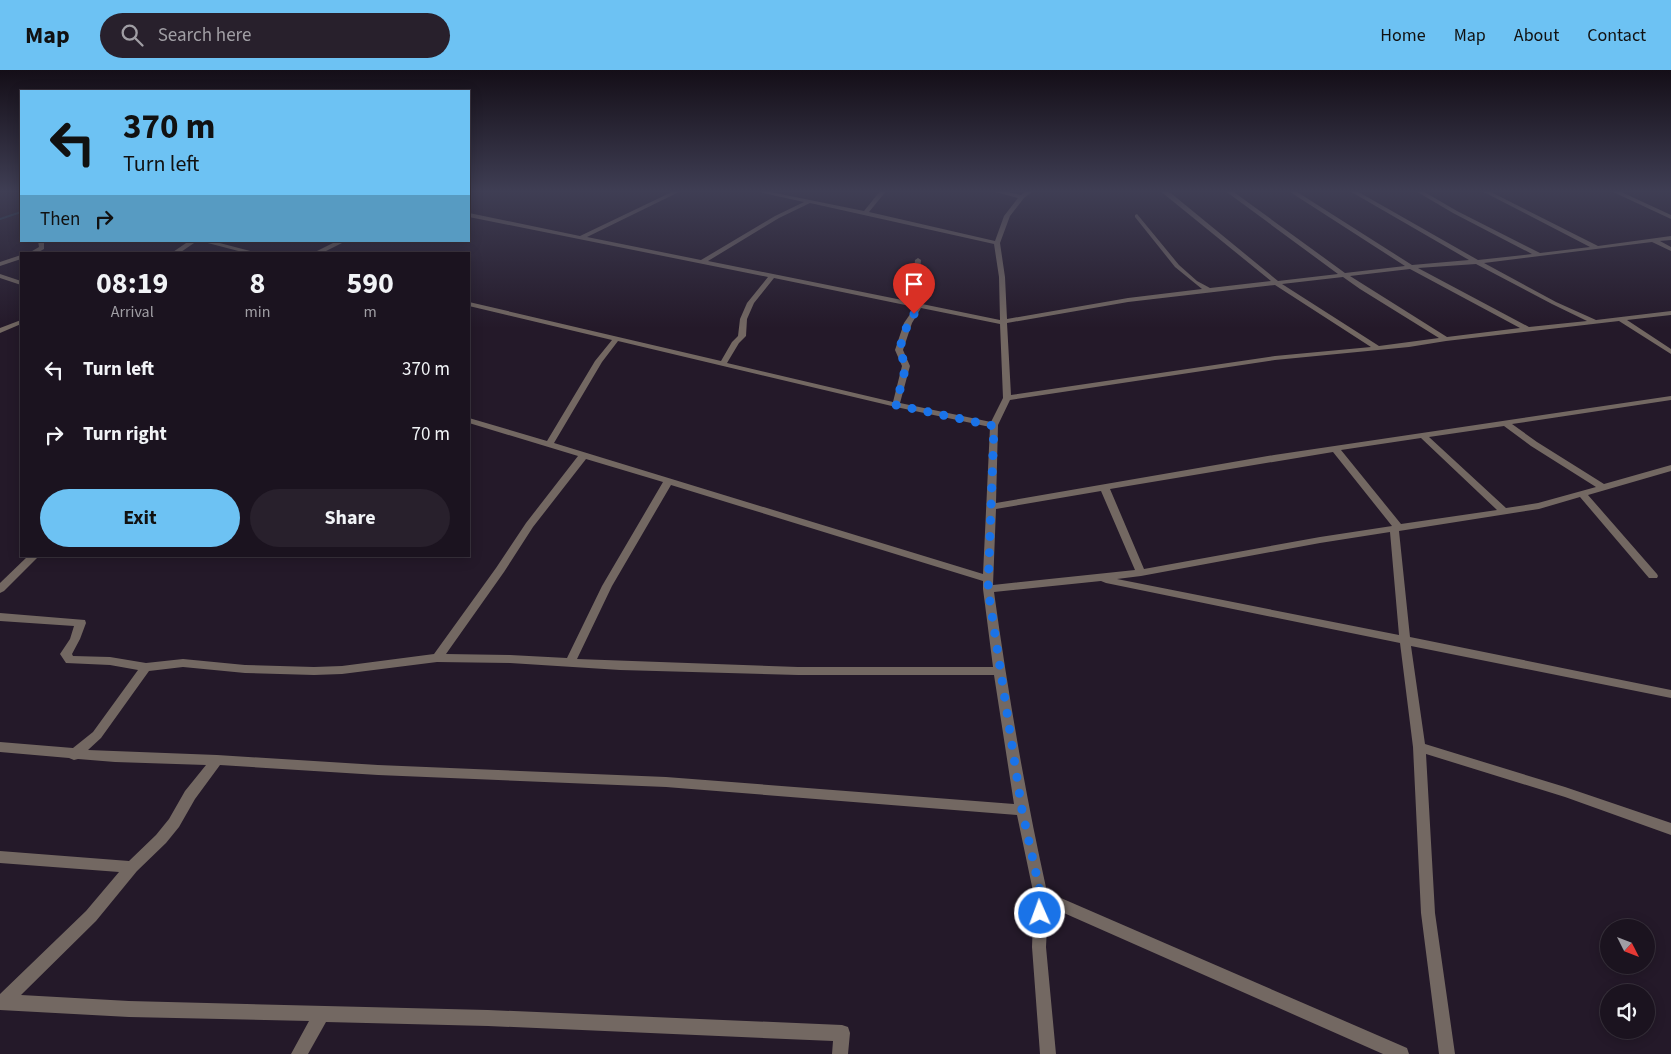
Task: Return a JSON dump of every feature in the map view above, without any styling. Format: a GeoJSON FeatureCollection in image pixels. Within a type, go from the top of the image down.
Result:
{"type":"FeatureCollection","features":[{"type":"Feature","properties":{"kind":"street"},"geometry":{"type":"LineString","coordinates":[[570,236],[1002,322],[1128,300],[1278,284],[1343,274],[1540,255],[1671,238]]}},
{"type":"Feature","properties":{"kind":"street"},"geometry":{"type":"LineString","coordinates":[[580,238],[584,236]]}},
{"type":"Feature","properties":{"kind":"street"},"geometry":{"type":"LineString","coordinates":[[702,262],[745,236]]}},
{"type":"Feature","properties":{"kind":"street"},"geometry":{"type":"LineString","coordinates":[[966,236],[997,243]]}},
{"type":"Feature","properties":{"kind":"street"},"geometry":{"type":"LineString","coordinates":[[999,236],[997,243],[1002,277],[1002,322],[1007,398],[994,426],[988,584],[999,671],[1022,810],[1041,896],[1039,947],[1048,1054]]}},
{"type":"Feature","properties":{"kind":"street"},"geometry":{"type":"LineString","coordinates":[[1152,236],[1177,266],[1195,282],[1209,291]]}},
{"type":"Feature","properties":{"kind":"street"},"geometry":{"type":"LineString","coordinates":[[1221,236],[1247,260],[1278,284],[1378,348]]}},
{"type":"Feature","properties":{"kind":"street"},"geometry":{"type":"LineString","coordinates":[[1290,236],[1362,288],[1446,339]]}},
{"type":"Feature","properties":{"kind":"street"},"geometry":{"type":"LineString","coordinates":[[1362,236],[1411,267],[1529,330]]}},
{"type":"Feature","properties":{"kind":"street"},"geometry":{"type":"LineString","coordinates":[[1432,236],[1554,303],[1597,322]]}},
{"type":"Feature","properties":{"kind":"street"},"geometry":{"type":"LineString","coordinates":[[1502,236],[1540,255]]}},
{"type":"Feature","properties":{"kind":"street"},"geometry":{"type":"LineString","coordinates":[[1574,236],[1598,248]]}},
{"type":"Feature","properties":{"kind":"street"},"geometry":{"type":"LineString","coordinates":[[1654,241],[1671,249]]}},
{"type":"Feature","properties":{"kind":"street"},"geometry":{"type":"LineString","coordinates":[[34,252],[42,248],[42,242]]}},
{"type":"Feature","properties":{"kind":"street"},"geometry":{"type":"LineString","coordinates":[[176,252],[192,242]]}},
{"type":"Feature","properties":{"kind":"street"},"geometry":{"type":"LineString","coordinates":[[207,242],[250,252]]}},
{"type":"Feature","properties":{"kind":"street"},"geometry":{"type":"LineString","coordinates":[[318,252],[341,242]]}},
{"type":"Feature","properties":{"kind":"street"},"geometry":{"type":"LineString","coordinates":[[0,264],[20,257]]}},
{"type":"Feature","properties":{"kind":"street"},"geometry":{"type":"LineString","coordinates":[[918,260],[916,283],[912,298],[919,305]]}},
{"type":"Feature","properties":{"kind":"street"},"geometry":{"type":"LineString","coordinates":[[0,276],[20,283]]}},
{"type":"Feature","properties":{"kind":"street"},"geometry":{"type":"LineString","coordinates":[[723,364],[736,342],[742,336],[745,312],[761,288],[773,276]]}},
{"type":"Feature","properties":{"kind":"street"},"geometry":{"type":"LineString","coordinates":[[470,304],[896,405],[994,426]]}},
{"type":"Feature","properties":{"kind":"street"},"geometry":{"type":"LineString","coordinates":[[896,405],[906,366],[899,350],[908,323],[919,305]]}},
{"type":"Feature","properties":{"kind":"street"},"geometry":{"type":"LineString","coordinates":[[1007,398],[1275,358],[1378,348],[1671,313]]}},
{"type":"Feature","properties":{"kind":"street"},"geometry":{"type":"LineString","coordinates":[[1620,319],[1671,352]]}},
{"type":"Feature","properties":{"kind":"street"},"geometry":{"type":"LineString","coordinates":[[0,331],[20,322]]}},
{"type":"Feature","properties":{"kind":"street"},"geometry":{"type":"LineString","coordinates":[[550,445],[599,361],[617,338]]}},
{"type":"Feature","properties":{"kind":"street"},"geometry":{"type":"LineString","coordinates":[[991,507],[1335,449],[1671,398]]}},
{"type":"Feature","properties":{"kind":"street"},"geometry":{"type":"LineString","coordinates":[[470,420],[669,480],[988,584],[1097,578],[1141,573],[1396,528],[1540,506],[1671,468]]}},
{"type":"Feature","properties":{"kind":"street"},"geometry":{"type":"LineString","coordinates":[[1505,423],[1602,488]]}},
{"type":"Feature","properties":{"kind":"street"},"geometry":{"type":"LineString","coordinates":[[1422,436],[1504,512]]}},
{"type":"Feature","properties":{"kind":"street"},"geometry":{"type":"LineString","coordinates":[[1335,449],[1396,528],[1405,641],[1419,747],[1428,913],[1447,1054]]}},
{"type":"Feature","properties":{"kind":"street"},"geometry":{"type":"LineString","coordinates":[[437,658],[500,570],[529,525],[584,456]]}},
{"type":"Feature","properties":{"kind":"street"},"geometry":{"type":"LineString","coordinates":[[570,662],[607,586],[669,480]]}},
{"type":"Feature","properties":{"kind":"street"},"geometry":{"type":"LineString","coordinates":[[1104,487],[1141,573]]}},
{"type":"Feature","properties":{"kind":"street"},"geometry":{"type":"LineString","coordinates":[[1582,493],[1653,576]]}},
{"type":"Feature","properties":{"kind":"street"},"geometry":{"type":"LineString","coordinates":[[0,589],[33,557]]}},
{"type":"Feature","properties":{"kind":"street"},"geometry":{"type":"LineString","coordinates":[[1097,578],[1671,694]]}},
{"type":"Feature","properties":{"kind":"street"},"geometry":{"type":"LineString","coordinates":[[0,617],[81,623],[75,639],[66,654],[70,660],[110,661],[146,667],[184,663],[246,670],[342,670],[437,658],[510,659],[798,671],[999,671]]}},
{"type":"Feature","properties":{"kind":"street"},"geometry":{"type":"LineString","coordinates":[[74,755],[97,735],[146,667]]}},
{"type":"Feature","properties":{"kind":"street"},"geometry":{"type":"LineString","coordinates":[[0,747],[74,755],[217,760],[378,770],[666,782],[1022,810]]}},
{"type":"Feature","properties":{"kind":"street"},"geometry":{"type":"LineString","coordinates":[[1419,747],[1565,792],[1671,829]]}},
{"type":"Feature","properties":{"kind":"street"},"geometry":{"type":"LineString","coordinates":[[2,1002],[91,916],[132,867],[170,828],[190,795],[217,760]]}},
{"type":"Feature","properties":{"kind":"street"},"geometry":{"type":"LineString","coordinates":[[0,857],[132,867]]}},
{"type":"Feature","properties":{"kind":"street"},"geometry":{"type":"LineString","coordinates":[[1041,896],[1401,1054]]}},
{"type":"Feature","properties":{"kind":"street"},"geometry":{"type":"LineString","coordinates":[[2,1002],[129,1009],[488,1018],[842,1033],[840,1054]]}},
{"type":"Feature","properties":{"kind":"street"},"geometry":{"type":"LineString","coordinates":[[299,1054],[322,1014]]}},
{"type":"Feature","properties":{"kind":"route"},"geometry":{"type":"LineString","coordinates":[[914,314],[908,323],[899,350],[906,366],[896,405],[994,426],[988,589],[999,671],[1022,810],[1041,896],[1040,913]]}}]}
